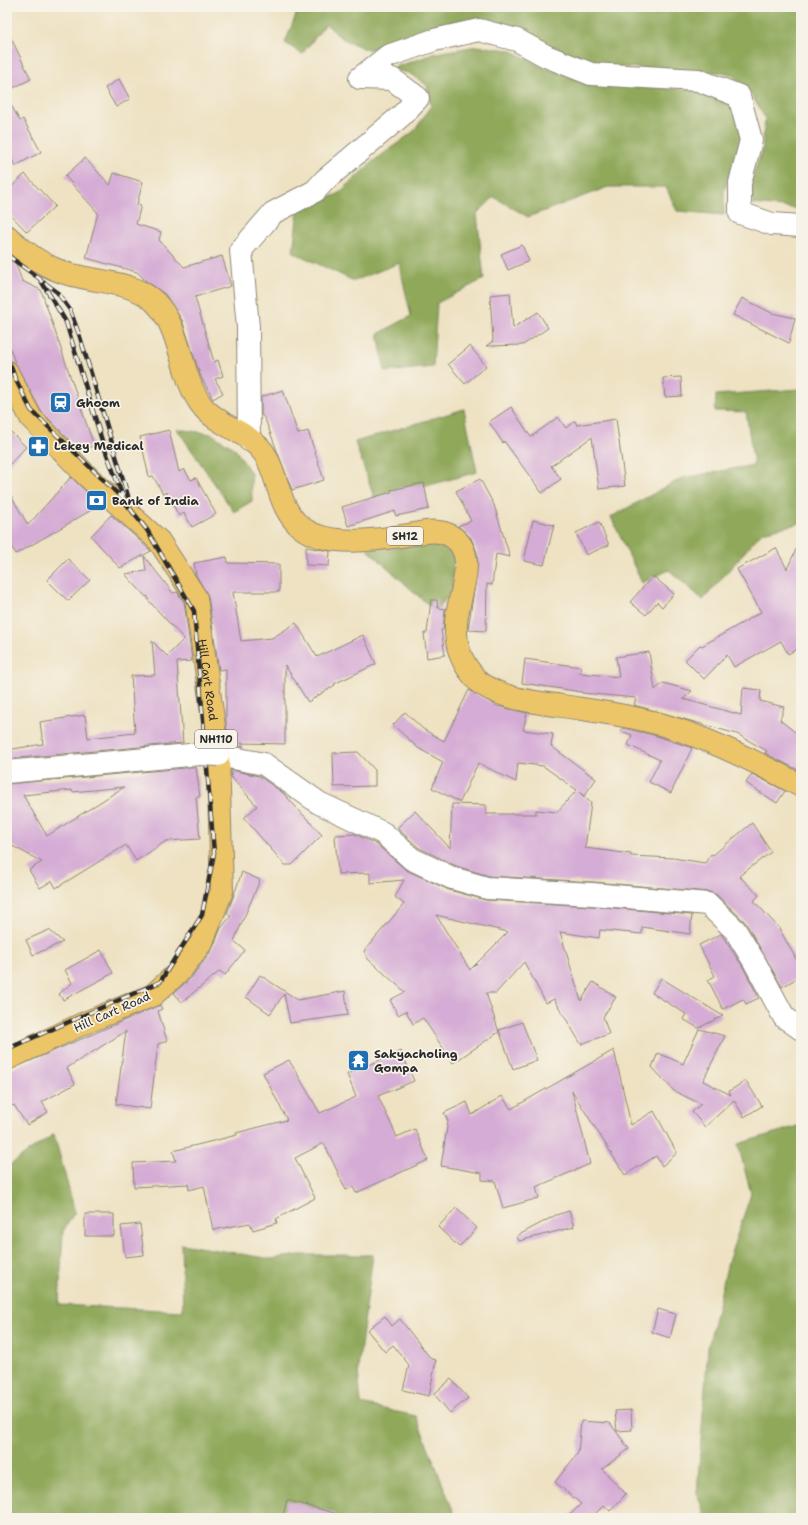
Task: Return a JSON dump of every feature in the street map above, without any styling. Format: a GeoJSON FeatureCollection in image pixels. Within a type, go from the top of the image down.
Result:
{"type":"FeatureCollection","features":[{"type":"Feature","properties":{"kind":"main road","name":"SH12"},"geometry":{"type":"LineString","coordinates":[[7,236],[27,255],[63,273],[96,279],[140,291],[155,302],[169,322],[192,386],[203,407],[263,452],[285,507],[300,527],[324,538],[370,542],[436,531],[451,536],[462,547],[466,561],[464,587],[456,623],[458,644],[462,663],[481,684],[517,700],[591,710],[660,724],[708,742],[767,768],[801,786]]}},
{"type":"Feature","properties":{"kind":"main road","name":"Hill Cart Road"},"geometry":{"type":"LineString","coordinates":[[7,372],[31,418],[87,476],[159,541],[196,598],[222,891],[202,942],[181,970],[153,995],[82,1024],[7,1059]]}},
{"type":"Feature","properties":{"kind":"street"},"geometry":{"type":"LineString","coordinates":[[249,440],[248,327],[241,250],[273,213],[315,191],[325,180],[402,115],[418,98],[392,79],[360,78],[388,56],[434,40],[479,30],[517,40],[546,56],[591,74],[698,80],[739,96],[751,140],[740,183],[740,213],[772,224],[801,226]]}},
{"type":"Feature","properties":{"kind":"street"},"geometry":{"type":"LineString","coordinates":[[7,772],[209,755],[264,764],[319,803],[383,833],[412,859],[452,878],[487,888],[592,894],[708,904],[735,930],[754,961],[784,1017],[801,1029]]}},
{"type":"Feature","properties":{"kind":"green space"},"geometry":{"type":"Polygon","coordinates":[[[299,7],[801,7],[801,209],[753,204],[751,179],[762,152],[765,118],[749,91],[731,74],[695,70],[591,66],[452,25],[367,50],[341,38],[326,24],[302,54],[285,43],[299,7]]]}},
{"type":"Feature","properties":{"kind":"green space"},"geometry":{"type":"Polygon","coordinates":[[[477,46],[510,50],[545,68],[591,84],[694,90],[733,106],[742,137],[724,191],[724,215],[677,211],[666,187],[608,187],[528,217],[494,197],[477,214],[484,279],[437,303],[433,367],[385,372],[378,334],[411,316],[399,263],[354,281],[293,252],[298,210],[338,194],[371,163],[414,131],[431,107],[427,85],[409,73],[390,69],[436,53],[477,46]]]}},
{"type":"Feature","properties":{"kind":"green space"},"geometry":{"type":"Polygon","coordinates":[[[801,389],[801,523],[762,532],[703,600],[669,570],[642,583],[611,517],[682,478],[754,465],[746,412],[715,411],[716,395],[801,389]]]}},
{"type":"Feature","properties":{"kind":"green space"},"geometry":{"type":"Polygon","coordinates":[[[464,409],[477,472],[375,500],[355,442],[464,409]]]}},
{"type":"Feature","properties":{"kind":"green space"},"geometry":{"type":"Polygon","coordinates":[[[177,429],[212,434],[235,449],[251,473],[252,501],[234,512],[177,429]]]}},
{"type":"Feature","properties":{"kind":"green space"},"geometry":{"type":"Polygon","coordinates":[[[438,541],[453,556],[453,590],[436,612],[367,549],[438,541]]]}},
{"type":"Feature","properties":{"kind":"green space"},"geometry":{"type":"Polygon","coordinates":[[[801,1125],[801,1518],[706,1518],[697,1493],[708,1348],[728,1262],[751,1194],[738,1144],[801,1125]]]}},
{"type":"Feature","properties":{"kind":"green space"},"geometry":{"type":"Polygon","coordinates":[[[54,1134],[75,1212],[63,1231],[59,1305],[183,1311],[181,1244],[271,1259],[300,1255],[373,1255],[358,1369],[361,1404],[416,1416],[456,1518],[7,1518],[7,1403],[10,1343],[7,1342],[7,1167],[54,1134]]]}},
{"type":"Feature","properties":{"kind":"building"},"geometry":{"type":"Polygon","coordinates":[[[7,30],[31,79],[7,91],[7,30]]]}},
{"type":"Feature","properties":{"kind":"building"},"geometry":{"type":"Polygon","coordinates":[[[119,79],[130,99],[116,107],[105,88],[119,79]]]}},
{"type":"Feature","properties":{"kind":"building"},"geometry":{"type":"Polygon","coordinates":[[[7,98],[20,121],[23,119],[41,152],[15,166],[7,150],[7,98]]]}},
{"type":"Feature","properties":{"kind":"building"},"geometry":{"type":"Polygon","coordinates":[[[85,158],[110,185],[114,173],[143,182],[137,204],[141,205],[136,224],[161,232],[159,240],[184,267],[222,256],[231,286],[195,297],[214,362],[218,360],[223,376],[215,379],[223,393],[213,399],[201,377],[182,320],[165,294],[146,281],[137,272],[86,258],[98,213],[65,176],[85,158]]]}},
{"type":"Feature","properties":{"kind":"building"},"geometry":{"type":"Polygon","coordinates":[[[25,174],[55,206],[27,232],[7,211],[7,191],[25,174]]]}},
{"type":"Feature","properties":{"kind":"building"},"geometry":{"type":"Polygon","coordinates":[[[522,245],[529,261],[508,270],[501,254],[522,245]]]}},
{"type":"Feature","properties":{"kind":"building"},"geometry":{"type":"Polygon","coordinates":[[[7,253],[14,259],[22,281],[41,290],[94,446],[79,450],[41,411],[15,363],[7,339],[7,253]]]}},
{"type":"Feature","properties":{"kind":"building"},"geometry":{"type":"Polygon","coordinates":[[[510,293],[513,328],[538,312],[548,328],[523,345],[486,346],[493,341],[490,295],[510,293]]]}},
{"type":"Feature","properties":{"kind":"building"},"geometry":{"type":"Polygon","coordinates":[[[742,298],[772,313],[795,318],[789,343],[733,315],[742,298]]]}},
{"type":"Feature","properties":{"kind":"building"},"geometry":{"type":"Polygon","coordinates":[[[470,346],[486,366],[465,384],[448,364],[470,346]]]}},
{"type":"Feature","properties":{"kind":"building"},"geometry":{"type":"Polygon","coordinates":[[[681,377],[682,396],[665,397],[663,378],[681,377]]]}},
{"type":"Feature","properties":{"kind":"building"},"geometry":{"type":"Polygon","coordinates":[[[283,390],[298,434],[308,431],[324,480],[292,490],[265,419],[261,414],[261,397],[283,390]]]}},
{"type":"Feature","properties":{"kind":"building"},"geometry":{"type":"Polygon","coordinates":[[[511,407],[531,437],[558,417],[566,428],[575,421],[577,425],[616,419],[625,486],[599,489],[592,437],[551,466],[561,479],[542,493],[504,441],[503,443],[489,422],[511,407]]]}},
{"type":"Feature","properties":{"kind":"building"},"geometry":{"type":"Polygon","coordinates":[[[7,428],[26,447],[7,467],[7,428]]]}},
{"type":"Feature","properties":{"kind":"building"},"geometry":{"type":"Polygon","coordinates":[[[169,430],[179,472],[184,469],[191,480],[196,478],[216,514],[192,527],[184,513],[179,516],[166,492],[163,494],[153,476],[149,477],[140,437],[169,430]]]}},
{"type":"Feature","properties":{"kind":"building"},"geometry":{"type":"Polygon","coordinates":[[[71,477],[100,505],[16,554],[7,540],[7,489],[28,525],[71,477]]]}},
{"type":"Feature","properties":{"kind":"building"},"geometry":{"type":"Polygon","coordinates":[[[480,479],[494,505],[510,557],[496,554],[492,585],[487,584],[486,631],[468,630],[478,563],[477,552],[471,538],[458,526],[471,521],[456,491],[480,479]]]}},
{"type":"Feature","properties":{"kind":"building"},"geometry":{"type":"Polygon","coordinates":[[[424,483],[429,509],[396,516],[395,511],[348,526],[342,507],[391,492],[391,490],[424,483]]]}},
{"type":"Feature","properties":{"kind":"building"},"geometry":{"type":"Polygon","coordinates":[[[111,515],[151,551],[120,568],[91,536],[111,515]]]}},
{"type":"Feature","properties":{"kind":"building"},"geometry":{"type":"Polygon","coordinates":[[[533,520],[554,525],[544,565],[524,561],[533,520]]]}},
{"type":"Feature","properties":{"kind":"building"},"geometry":{"type":"Polygon","coordinates":[[[599,522],[609,545],[586,555],[576,533],[599,522]]]}},
{"type":"Feature","properties":{"kind":"building"},"geometry":{"type":"Polygon","coordinates":[[[801,539],[801,647],[788,654],[781,641],[734,667],[727,655],[704,679],[685,660],[700,645],[702,646],[761,612],[737,569],[776,548],[787,569],[801,539]]]}},
{"type":"Feature","properties":{"kind":"building"},"geometry":{"type":"Polygon","coordinates":[[[306,547],[330,551],[329,566],[306,565],[306,547]]]}},
{"type":"Feature","properties":{"kind":"building"},"geometry":{"type":"Polygon","coordinates":[[[144,556],[173,593],[177,592],[184,602],[192,661],[177,662],[183,743],[7,759],[7,750],[43,744],[40,722],[85,715],[88,738],[135,733],[131,676],[155,675],[152,641],[167,656],[184,639],[148,600],[148,596],[146,597],[125,574],[146,571],[144,556]]]}},
{"type":"Feature","properties":{"kind":"building"},"geometry":{"type":"Polygon","coordinates":[[[227,557],[228,563],[279,564],[279,592],[233,592],[241,641],[272,638],[296,623],[317,657],[363,635],[376,664],[334,684],[335,685],[308,702],[285,665],[285,744],[241,743],[244,747],[234,745],[235,743],[229,743],[226,725],[226,669],[219,670],[208,596],[196,575],[194,563],[227,557]]]}},
{"type":"Feature","properties":{"kind":"building"},"geometry":{"type":"Polygon","coordinates":[[[68,559],[90,580],[68,601],[47,580],[68,559]]]}},
{"type":"Feature","properties":{"kind":"building"},"geometry":{"type":"Polygon","coordinates":[[[653,576],[674,594],[662,607],[657,602],[646,615],[630,602],[653,576]]]}},
{"type":"Feature","properties":{"kind":"building"},"geometry":{"type":"Polygon","coordinates":[[[431,600],[437,600],[438,608],[445,609],[443,630],[441,630],[445,655],[427,658],[424,633],[427,633],[431,600]]]}},
{"type":"Feature","properties":{"kind":"building"},"geometry":{"type":"Polygon","coordinates":[[[649,652],[655,690],[663,683],[692,691],[683,699],[741,715],[743,688],[761,690],[760,701],[784,707],[780,720],[801,737],[801,766],[798,770],[765,753],[767,751],[737,734],[634,705],[636,698],[582,693],[522,683],[525,659],[581,667],[580,673],[619,677],[616,657],[649,652]]]}},
{"type":"Feature","properties":{"kind":"building"},"geometry":{"type":"Polygon","coordinates":[[[469,690],[497,706],[527,713],[523,730],[553,734],[551,746],[596,779],[584,796],[579,792],[591,803],[585,848],[631,854],[631,856],[673,858],[705,863],[711,854],[713,855],[752,823],[771,852],[739,876],[759,895],[754,901],[779,928],[801,968],[801,976],[782,987],[746,923],[717,895],[710,892],[593,882],[489,876],[456,866],[419,848],[397,828],[415,811],[450,848],[452,804],[486,805],[486,814],[536,814],[536,810],[557,812],[577,790],[543,766],[518,763],[516,782],[478,763],[460,802],[432,788],[443,762],[418,748],[393,725],[405,712],[423,729],[444,741],[469,690]]]}},
{"type":"Feature","properties":{"kind":"building"},"geometry":{"type":"Polygon","coordinates":[[[623,728],[657,736],[692,748],[671,793],[649,782],[660,760],[628,745],[632,735],[621,731],[623,728]]]}},
{"type":"Feature","properties":{"kind":"building"},"geometry":{"type":"Polygon","coordinates":[[[358,752],[375,770],[375,786],[334,787],[333,753],[358,752]]]}},
{"type":"Feature","properties":{"kind":"building"},"geometry":{"type":"Polygon","coordinates":[[[196,767],[200,797],[196,797],[200,839],[166,841],[136,861],[126,845],[56,888],[52,881],[40,888],[29,870],[42,862],[7,843],[7,784],[196,767]],[[124,787],[23,795],[47,836],[124,787]]]}},
{"type":"Feature","properties":{"kind":"building"},"geometry":{"type":"Polygon","coordinates":[[[231,770],[259,776],[283,793],[322,835],[292,865],[285,865],[244,818],[257,806],[231,777],[231,770]]]}},
{"type":"Feature","properties":{"kind":"building"},"geometry":{"type":"Polygon","coordinates":[[[752,774],[785,791],[777,803],[746,783],[752,774]]]}},
{"type":"Feature","properties":{"kind":"building"},"geometry":{"type":"Polygon","coordinates":[[[355,834],[376,844],[406,870],[449,890],[486,900],[591,906],[692,915],[690,934],[642,927],[642,934],[600,930],[599,938],[560,932],[581,1001],[593,982],[616,997],[603,1017],[609,1034],[581,1044],[554,999],[546,1003],[524,962],[496,993],[486,993],[499,1032],[453,1063],[423,1018],[413,1024],[406,1011],[398,1015],[390,1000],[405,992],[368,959],[364,951],[404,904],[395,897],[404,880],[370,883],[370,873],[338,874],[335,835],[355,834]],[[436,915],[470,970],[508,932],[436,915]]]}},
{"type":"Feature","properties":{"kind":"building"},"geometry":{"type":"Polygon","coordinates":[[[242,872],[260,880],[234,941],[245,950],[225,975],[220,971],[182,1002],[174,993],[191,978],[212,950],[221,928],[231,916],[227,914],[242,872]]]}},
{"type":"Feature","properties":{"kind":"building"},"geometry":{"type":"Polygon","coordinates":[[[49,930],[63,942],[33,955],[26,940],[49,930]]]}},
{"type":"Feature","properties":{"kind":"building"},"geometry":{"type":"Polygon","coordinates":[[[721,934],[743,967],[759,998],[746,1004],[743,999],[723,1009],[708,980],[715,976],[699,945],[721,934]]]}},
{"type":"Feature","properties":{"kind":"building"},"geometry":{"type":"Polygon","coordinates":[[[101,950],[113,973],[63,1000],[59,994],[72,983],[65,970],[101,950]]]}},
{"type":"Feature","properties":{"kind":"building"},"geometry":{"type":"Polygon","coordinates":[[[260,975],[298,1000],[345,991],[348,1015],[290,1023],[284,994],[270,1014],[246,997],[260,975]]]}},
{"type":"Feature","properties":{"kind":"building"},"geometry":{"type":"Polygon","coordinates":[[[661,978],[723,1016],[698,1028],[683,1019],[686,1014],[652,993],[661,978]]]}},
{"type":"Feature","properties":{"kind":"building"},"geometry":{"type":"Polygon","coordinates":[[[160,1005],[162,1009],[158,1011],[167,1041],[158,1044],[150,1109],[116,1104],[126,1031],[67,1068],[75,1084],[42,1102],[48,1112],[27,1125],[14,1105],[7,1108],[7,1071],[160,1005]]]}},
{"type":"Feature","properties":{"kind":"building"},"geometry":{"type":"Polygon","coordinates":[[[522,1022],[537,1060],[513,1069],[499,1030],[522,1022]]]}},
{"type":"Feature","properties":{"kind":"building"},"geometry":{"type":"Polygon","coordinates":[[[699,1029],[725,1036],[703,1081],[731,1095],[729,1091],[746,1081],[762,1106],[744,1117],[734,1100],[705,1127],[692,1112],[701,1104],[674,1091],[652,1067],[658,1053],[683,1064],[699,1029]]]}},
{"type":"Feature","properties":{"kind":"building"},"geometry":{"type":"Polygon","coordinates":[[[614,1050],[631,1125],[654,1111],[677,1153],[662,1166],[656,1156],[625,1175],[572,1091],[590,1164],[536,1187],[539,1198],[503,1208],[495,1181],[482,1180],[482,1173],[441,1166],[448,1121],[444,1113],[467,1102],[472,1115],[502,1096],[511,1109],[614,1050]]]}},
{"type":"Feature","properties":{"kind":"building"},"geometry":{"type":"Polygon","coordinates":[[[401,1051],[414,1081],[378,1096],[397,1137],[415,1129],[428,1160],[356,1193],[353,1187],[346,1190],[324,1143],[295,1158],[315,1198],[276,1219],[277,1223],[253,1230],[250,1223],[213,1230],[204,1186],[189,1190],[188,1184],[134,1187],[133,1163],[176,1161],[173,1151],[237,1135],[236,1133],[287,1120],[263,1073],[289,1060],[320,1113],[356,1097],[347,1074],[401,1051]]]}},
{"type":"Feature","properties":{"kind":"building"},"geometry":{"type":"Polygon","coordinates":[[[456,1208],[477,1228],[459,1247],[438,1227],[456,1208]]]}},
{"type":"Feature","properties":{"kind":"building"},"geometry":{"type":"Polygon","coordinates":[[[569,1211],[574,1227],[519,1241],[517,1236],[556,1215],[569,1211]]]}},
{"type":"Feature","properties":{"kind":"building"},"geometry":{"type":"Polygon","coordinates":[[[85,1214],[114,1214],[114,1236],[85,1236],[85,1214]]]}},
{"type":"Feature","properties":{"kind":"building"},"geometry":{"type":"Polygon","coordinates":[[[140,1224],[144,1255],[125,1257],[121,1226],[140,1224]]]}},
{"type":"Feature","properties":{"kind":"building"},"geometry":{"type":"Polygon","coordinates":[[[658,1309],[676,1314],[670,1338],[652,1332],[658,1309]]]}},
{"type":"Feature","properties":{"kind":"building"},"geometry":{"type":"Polygon","coordinates":[[[385,1316],[392,1326],[400,1319],[431,1359],[436,1360],[429,1396],[403,1390],[409,1365],[393,1345],[385,1352],[367,1330],[385,1316]]]}},
{"type":"Feature","properties":{"kind":"building"},"geometry":{"type":"Polygon","coordinates":[[[451,1379],[468,1398],[450,1413],[434,1394],[451,1379]]]}},
{"type":"Feature","properties":{"kind":"building"},"geometry":{"type":"Polygon","coordinates":[[[631,1410],[632,1430],[617,1431],[615,1411],[631,1410]]]}},
{"type":"Feature","properties":{"kind":"building"},"geometry":{"type":"Polygon","coordinates":[[[581,1421],[610,1423],[629,1449],[602,1469],[626,1494],[610,1511],[604,1505],[591,1518],[567,1518],[581,1504],[555,1482],[578,1453],[581,1421]]]}},
{"type":"Feature","properties":{"kind":"building"},"geometry":{"type":"Polygon","coordinates":[[[287,1500],[334,1513],[334,1518],[292,1518],[283,1516],[287,1500]]]}},
{"type":"Feature","properties":{"kind":"railway"},"geometry":{"type":"LineString","coordinates":[[7,255],[40,279],[66,322],[103,444],[125,502],[147,530],[194,611],[214,853],[202,915],[160,982],[7,1049]]}},
{"type":"Feature","properties":{"kind":"railway"},"geometry":{"type":"LineString","coordinates":[[45,283],[57,292],[70,310],[80,337],[128,496]]}},
{"type":"Feature","properties":{"kind":"railway"},"geometry":{"type":"LineString","coordinates":[[7,356],[15,378],[31,410],[123,499]]}},
{"type":"Feature","properties":{"kind":"place","name":"Ghoom"},"geometry":{"type":"Point","coordinates":[61,403]}},
{"type":"Feature","properties":{"kind":"place","name":"Lekey Medical"},"geometry":{"type":"Point","coordinates":[39,446]}},
{"type":"Feature","properties":{"kind":"place","name":"Bank of India"},"geometry":{"type":"Point","coordinates":[97,501]}},
{"type":"Feature","properties":{"kind":"place","name":"Sakyacholing Gompa"},"geometry":{"type":"Point","coordinates":[358,1061]}}]}
